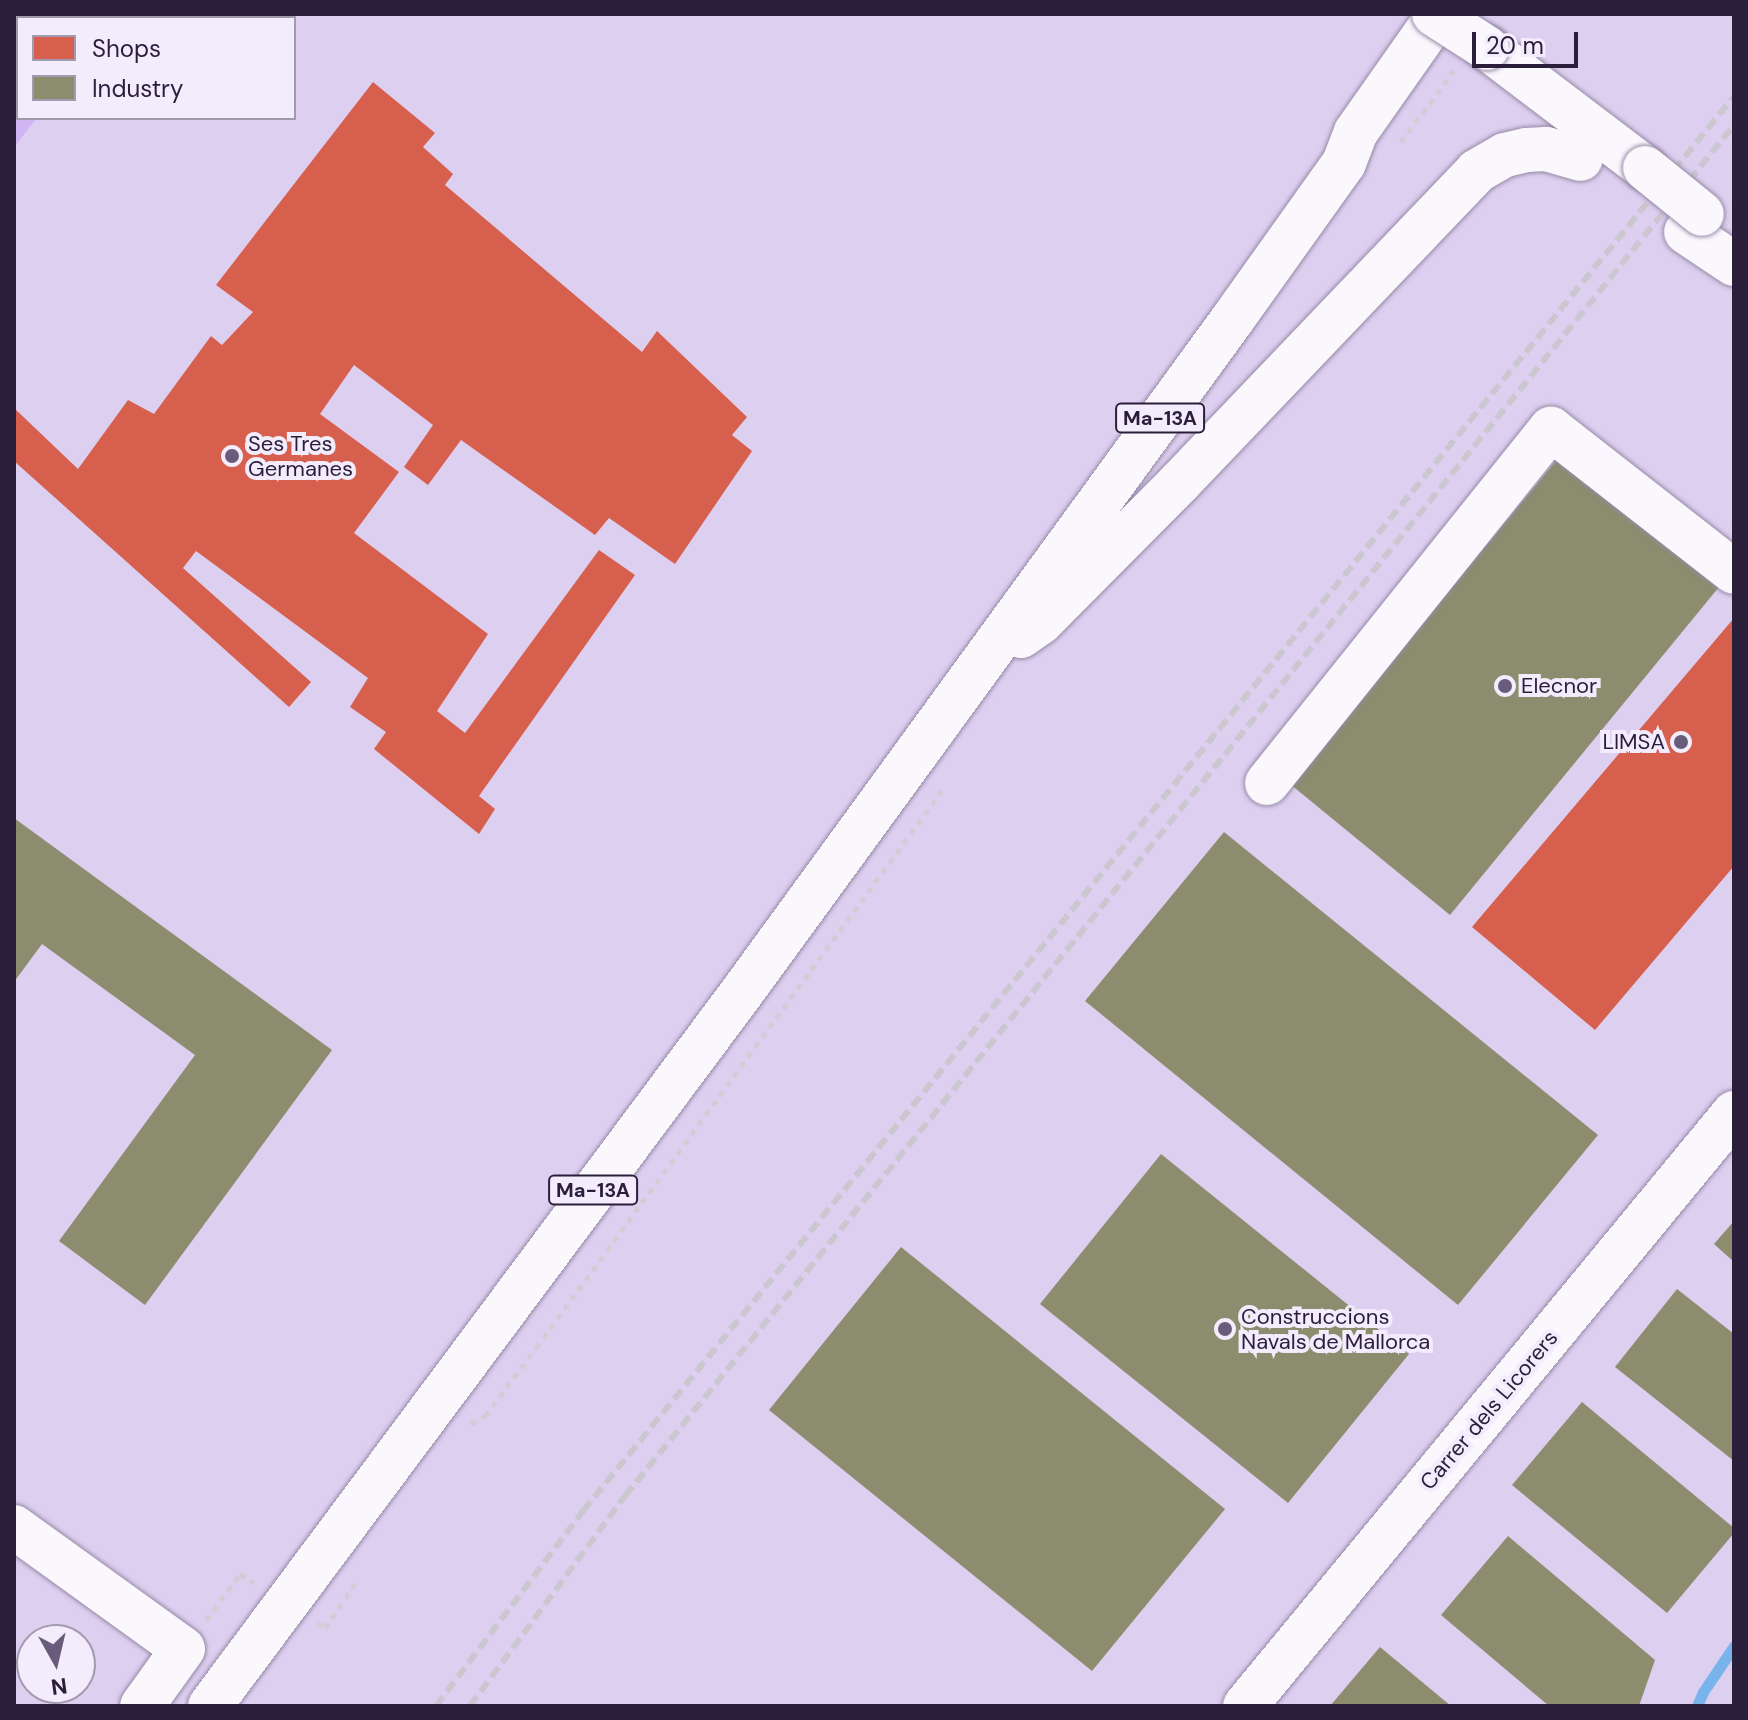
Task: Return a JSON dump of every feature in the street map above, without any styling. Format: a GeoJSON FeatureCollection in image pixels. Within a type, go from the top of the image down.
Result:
{"type":"FeatureCollection","features":[{"type":"Feature","properties":{"kind":"main road"},"geometry":{"type":"LineString","coordinates":[[1437,14],[1476,31],[1637,178],[1694,223],[1734,264]]}},
{"type":"Feature","properties":{"kind":"main road","name":"Ma-13A"},"geometry":{"type":"LineString","coordinates":[[210,1706],[730,1007],[1344,163],[1356,132],[1437,14]]}},
{"type":"Feature","properties":{"kind":"main road","name":"Ma-13A"},"geometry":{"type":"LineString","coordinates":[[1344,163],[1372,141],[1476,31]]}},
{"type":"Feature","properties":{"kind":"main road"},"geometry":{"type":"LineString","coordinates":[[973,670],[1052,611],[1477,171],[1505,155],[1546,149],[1637,178]]}},
{"type":"Feature","properties":{"kind":"main road"},"geometry":{"type":"LineString","coordinates":[[1694,223],[1734,245]]}},
{"type":"Feature","properties":{"kind":"main road"},"geometry":{"type":"LineString","coordinates":[[1267,783],[1551,429],[1734,572]]}},
{"type":"Feature","properties":{"kind":"main road","name":"Carrer dels Licorers"},"geometry":{"type":"LineString","coordinates":[[1245,1706],[1734,1113]]}},
{"type":"Feature","properties":{"kind":"main road"},"geometry":{"type":"LineString","coordinates":[[14,1527],[183,1649],[142,1706]]}},
{"type":"Feature","properties":{"kind":"shaded area"},"geometry":{"type":"Polygon","coordinates":[[[14,14],[120,14],[16,16],[16,120],[35,120],[14,147],[14,14]]]}},
{"type":"Feature","properties":{"kind":"building: Shops","name":"Ses Tres Germanes"},"geometry":{"type":"Polygon","coordinates":[[[373,82],[435,133],[423,147],[453,174],[445,185],[642,352],[657,331],[747,417],[732,435],[752,451],[675,564],[609,518],[595,535],[461,440],[428,485],[404,467],[433,425],[354,365],[320,414],[399,472],[354,533],[488,634],[437,711],[465,733],[599,550],[635,575],[479,796],[495,809],[479,834],[374,749],[386,732],[350,707],[368,678],[196,551],[183,568],[311,682],[289,707],[14,461],[14,408],[78,469],[128,400],[154,414],[211,336],[222,345],[253,312],[216,285],[373,82]]]}},
{"type":"Feature","properties":{"kind":"building: Shops","name":"LIMSA"},"geometry":{"type":"Polygon","coordinates":[[[1734,618],[1734,866],[1595,1030],[1472,927],[1734,618]]]}},
{"type":"Feature","properties":{"kind":"building: Industry","name":"Elecnor"},"geometry":{"type":"Polygon","coordinates":[[[1559,457],[1719,587],[1450,915],[1290,784],[1559,457]]]}},
{"type":"Feature","properties":{"kind":"building: Industry"},"geometry":{"type":"Polygon","coordinates":[[[14,818],[332,1050],[145,1305],[59,1241],[195,1055],[42,944],[14,982],[14,818]]]}},
{"type":"Feature","properties":{"kind":"building: Industry"},"geometry":{"type":"Polygon","coordinates":[[[1224,832],[1598,1135],[1458,1305],[1085,1001],[1224,832]]]}},
{"type":"Feature","properties":{"kind":"building: Industry","name":"Construccions Navals de Mallorca"},"geometry":{"type":"Polygon","coordinates":[[[1161,1154],[1409,1354],[1288,1503],[1040,1304],[1161,1154]]]}},
{"type":"Feature","properties":{"kind":"building: Industry"},"geometry":{"type":"Polygon","coordinates":[[[1734,1221],[1734,1262],[1714,1244],[1734,1221]]]}},
{"type":"Feature","properties":{"kind":"building: Industry"},"geometry":{"type":"Polygon","coordinates":[[[901,1247],[1225,1509],[1092,1671],[769,1410],[901,1247]]]}},
{"type":"Feature","properties":{"kind":"building: Industry"},"geometry":{"type":"Polygon","coordinates":[[[1677,1289],[1734,1334],[1734,1461],[1615,1367],[1677,1289]]]}},
{"type":"Feature","properties":{"kind":"building: Industry"},"geometry":{"type":"Polygon","coordinates":[[[1582,1402],[1734,1528],[1734,1533],[1667,1613],[1512,1485],[1582,1402]]]}},
{"type":"Feature","properties":{"kind":"building: Industry"},"geometry":{"type":"Polygon","coordinates":[[[1508,1536],[1655,1660],[1639,1706],[1549,1706],[1441,1615],[1508,1536]]]}},
{"type":"Feature","properties":{"kind":"building: Industry"},"geometry":{"type":"Polygon","coordinates":[[[1380,1647],[1451,1706],[1330,1706],[1380,1647]]]}},
{"type":"Feature","properties":{"kind":"waterway"},"geometry":{"type":"LineString","coordinates":[[1697,1706],[1734,1646]]}},
{"type":"Feature","properties":{"kind":"railway"},"geometry":{"type":"LineString","coordinates":[[436,1706],[583,1511],[1734,96]]}},
{"type":"Feature","properties":{"kind":"railway"},"geometry":{"type":"LineString","coordinates":[[470,1706],[625,1496],[1734,125]]}},
{"type":"Feature","properties":{"kind":"place","name":"Ses Tres Germanes"},"geometry":{"type":"Point","coordinates":[232,456]}},
{"type":"Feature","properties":{"kind":"place","name":"Elecnor"},"geometry":{"type":"Point","coordinates":[1505,686]}},
{"type":"Feature","properties":{"kind":"place","name":"LIMSA"},"geometry":{"type":"Point","coordinates":[1681,742]}},
{"type":"Feature","properties":{"kind":"place","name":"Construccions Navals de Mallorca"},"geometry":{"type":"Point","coordinates":[1225,1329]}}]}
